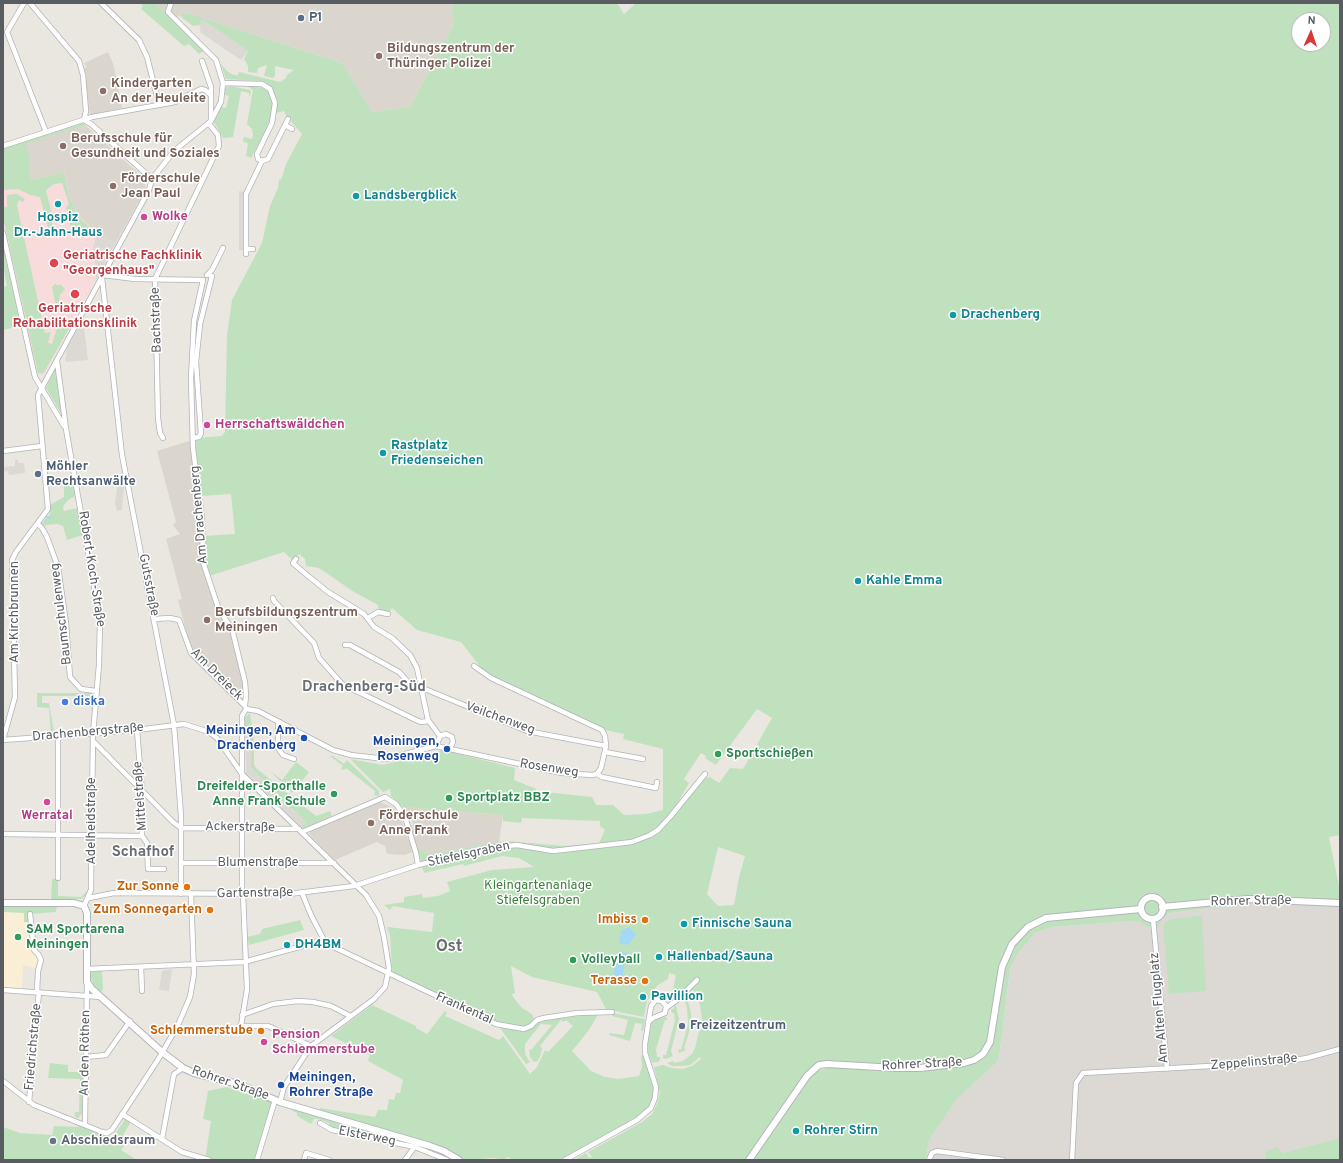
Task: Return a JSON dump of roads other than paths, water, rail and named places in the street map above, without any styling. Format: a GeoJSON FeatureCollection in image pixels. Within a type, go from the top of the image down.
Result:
{"type":"FeatureCollection","features":[{"type":"Feature","properties":{"kind":"main road"},"geometry":{"type":"LineString","coordinates":[[1150,897],[1158,899],[1162,907],[1159,916],[1153,919],[1146,917],[1141,909],[1143,902],[1150,897]]}},
{"type":"Feature","properties":{"kind":"main road","name":"Rohrer Straße"},"geometry":{"type":"LineString","coordinates":[[1162,907],[1248,899],[1340,903]]}},
{"type":"Feature","properties":{"kind":"main road"},"geometry":{"type":"LineString","coordinates":[[3,903],[74,903],[84,906],[87,917],[87,982]]}},
{"type":"Feature","properties":{"kind":"main road","name":"Rohrer Straße"},"geometry":{"type":"LineString","coordinates":[[749,1160],[807,1076],[819,1065],[827,1064],[888,1068],[920,1068],[964,1063],[974,1060],[984,1054],[990,1042],[999,981],[1007,954],[1018,937],[1028,927],[1046,918],[1141,909]]}},
{"type":"Feature","properties":{"kind":"main road","name":"Rohrer Straße"},"geometry":{"type":"LineString","coordinates":[[87,982],[101,997],[130,1021],[162,1052],[183,1068],[194,1073],[238,1084],[277,1101],[444,1151],[460,1160]]}},
{"type":"Feature","properties":{"kind":"street"},"geometry":{"type":"LineString","coordinates":[[24,3],[7,32],[46,132]]}},
{"type":"Feature","properties":{"kind":"street"},"geometry":{"type":"LineString","coordinates":[[30,3],[79,61],[83,75],[86,111],[84,120]]}},
{"type":"Feature","properties":{"kind":"street"},"geometry":{"type":"LineString","coordinates":[[100,3],[138,40],[147,57],[159,104]]}},
{"type":"Feature","properties":{"kind":"street"},"geometry":{"type":"LineString","coordinates":[[171,3],[168,12],[213,55],[220,68],[223,83],[222,102],[210,122]]}},
{"type":"Feature","properties":{"kind":"street"},"geometry":{"type":"LineString","coordinates":[[202,62],[211,87],[210,122]]}},
{"type":"Feature","properties":{"kind":"street"},"geometry":{"type":"LineString","coordinates":[[223,83],[262,84],[270,89],[275,103],[273,118],[257,154],[258,159],[262,161]]}},
{"type":"Feature","properties":{"kind":"street"},"geometry":{"type":"LineString","coordinates":[[3,146],[84,120],[180,101],[201,89],[206,90],[211,95]]}},
{"type":"Feature","properties":{"kind":"street"},"geometry":{"type":"LineString","coordinates":[[253,249],[246,252],[246,194],[262,161],[268,159],[288,119]]}},
{"type":"Feature","properties":{"kind":"street"},"geometry":{"type":"LineString","coordinates":[[84,120],[91,124],[152,179]]}},
{"type":"Feature","properties":{"kind":"street","name":"Am Kirchbrunnen"},"geometry":{"type":"LineString","coordinates":[[3,740],[15,697],[12,562],[16,552],[48,509],[38,399],[42,388],[149,190],[152,179],[174,151],[210,122]]}},
{"type":"Feature","properties":{"kind":"street","name":"Bachstraße"},"geometry":{"type":"LineString","coordinates":[[163,438],[160,433],[158,418],[155,279],[219,146],[218,134],[210,122]]}},
{"type":"Feature","properties":{"kind":"street"},"geometry":{"type":"LineString","coordinates":[[285,125],[292,129]]}},
{"type":"Feature","properties":{"kind":"street","name":"Robert-Koch-Straße"},"geometry":{"type":"LineString","coordinates":[[3,233],[34,373],[66,429]]}},
{"type":"Feature","properties":{"kind":"street","name":"Am Drachenberg"},"geometry":{"type":"LineString","coordinates":[[223,248],[212,270],[204,280],[194,321],[192,340],[191,398],[194,438],[193,448],[202,519],[203,562],[219,610],[232,629],[244,682],[246,696],[245,709]]}},
{"type":"Feature","properties":{"kind":"street","name":"Am Drachenberg"},"geometry":{"type":"LineString","coordinates":[[194,438],[199,437],[201,433],[196,362],[200,324],[212,276],[208,274]]}},
{"type":"Feature","properties":{"kind":"street"},"geometry":{"type":"LineString","coordinates":[[102,276],[135,279],[204,280]]}},
{"type":"Feature","properties":{"kind":"street","name":"Gutsstraße"},"geometry":{"type":"LineString","coordinates":[[102,276],[122,455],[174,725],[181,828],[181,894]]}},
{"type":"Feature","properties":{"kind":"street","name":"Robert-Koch-Straße"},"geometry":{"type":"LineString","coordinates":[[57,361],[66,429],[99,604],[101,639],[93,734]]}},
{"type":"Feature","properties":{"kind":"street"},"geometry":{"type":"LineString","coordinates":[[3,451],[42,446]]}},
{"type":"Feature","properties":{"kind":"street","name":"Baumschulenweg"},"geometry":{"type":"LineString","coordinates":[[38,524],[47,537],[58,568],[66,623],[70,677],[81,689],[96,690]]}},
{"type":"Feature","properties":{"kind":"street"},"geometry":{"type":"LineString","coordinates":[[296,560],[293,563],[302,571],[328,592],[368,618],[374,627],[392,638],[410,655],[417,668],[420,687],[429,721],[440,736]]}},
{"type":"Feature","properties":{"kind":"street"},"geometry":{"type":"LineString","coordinates":[[273,598],[274,601],[314,643],[319,658],[342,684],[416,720],[422,722],[429,721]]}},
{"type":"Feature","properties":{"kind":"street"},"geometry":{"type":"LineString","coordinates":[[368,618],[378,612],[388,614]]}},
{"type":"Feature","properties":{"kind":"street","name":"Am Dreieck"},"geometry":{"type":"LineString","coordinates":[[154,619],[170,618],[179,620],[191,653],[245,709],[241,828],[246,989],[241,1026],[268,1026],[311,1046]]}},
{"type":"Feature","properties":{"kind":"street","name":"Veilchenweg"},"geometry":{"type":"LineString","coordinates":[[345,645],[350,645],[399,672],[408,681],[420,687],[527,731],[606,746]]}},
{"type":"Feature","properties":{"kind":"street"},"geometry":{"type":"LineString","coordinates":[[474,666],[491,678],[602,730],[606,736],[606,752],[601,768],[597,774]]}},
{"type":"Feature","properties":{"kind":"street"},"geometry":{"type":"LineString","coordinates":[[245,709],[258,711],[333,750],[343,753],[386,759],[436,746],[440,736],[446,734],[452,737],[453,742],[450,748]]}},
{"type":"Feature","properties":{"kind":"street"},"geometry":{"type":"LineString","coordinates":[[280,722],[278,725],[278,748],[285,756],[294,759]]}},
{"type":"Feature","properties":{"kind":"street","name":"Drachenbergstraße"},"geometry":{"type":"LineString","coordinates":[[3,740],[93,734],[174,725],[191,726],[215,736],[242,774],[366,895],[379,916],[387,948],[388,974]]}},
{"type":"Feature","properties":{"kind":"street","name":"Mittelstraße"},"geometry":{"type":"LineString","coordinates":[[136,730],[142,792],[142,836],[147,843],[148,869],[164,869]]}},
{"type":"Feature","properties":{"kind":"street","name":"Adelheidstraße"},"geometry":{"type":"LineString","coordinates":[[84,906],[89,898],[91,890],[93,734]]}},
{"type":"Feature","properties":{"kind":"street"},"geometry":{"type":"LineString","coordinates":[[58,736],[58,878]]}},
{"type":"Feature","properties":{"kind":"street"},"geometry":{"type":"LineString","coordinates":[[92,741],[142,792],[181,828]]}},
{"type":"Feature","properties":{"kind":"street","name":"Rosenweg"},"geometry":{"type":"LineString","coordinates":[[436,746],[562,773],[597,774],[602,777],[656,788],[657,782]]}},
{"type":"Feature","properties":{"kind":"street"},"geometry":{"type":"LineString","coordinates":[[606,752],[643,759]]}},
{"type":"Feature","properties":{"kind":"street","name":"Stiefelsgraben"},"geometry":{"type":"LineString","coordinates":[[418,865],[481,850],[517,845],[554,851],[632,842],[658,830],[705,774]]}},
{"type":"Feature","properties":{"kind":"street"},"geometry":{"type":"LineString","coordinates":[[300,830],[385,796],[396,804],[405,816],[418,865]]}},
{"type":"Feature","properties":{"kind":"street","name":"Ackerstraße"},"geometry":{"type":"LineString","coordinates":[[181,828],[300,830]]}},
{"type":"Feature","properties":{"kind":"street"},"geometry":{"type":"LineString","coordinates":[[3,834],[142,836]]}},
{"type":"Feature","properties":{"kind":"street","name":"Blumenstraße"},"geometry":{"type":"LineString","coordinates":[[182,863],[334,863]]}},
{"type":"Feature","properties":{"kind":"street","name":"Gartenstraße"},"geometry":{"type":"LineString","coordinates":[[89,898],[112,893],[242,894],[274,896],[357,886],[418,865]]}},
{"type":"Feature","properties":{"kind":"street"},"geometry":{"type":"LineString","coordinates":[[302,893],[311,915],[325,942]]}},
{"type":"Feature","properties":{"kind":"street"},"geometry":{"type":"LineString","coordinates":[[3,1081],[29,1102],[107,1133],[112,1130],[162,1052],[185,1012],[193,988],[194,965],[191,894]]}},
{"type":"Feature","properties":{"kind":"street","name":"Friedrichstraße"},"geometry":{"type":"LineString","coordinates":[[29,1102],[38,992],[38,971],[41,960],[34,950],[30,914]]}},
{"type":"Feature","properties":{"kind":"street","name":"Am Alten Flugplatz"},"geometry":{"type":"LineString","coordinates":[[1072,1160],[1076,1082],[1080,1075],[1089,1072],[1167,1070],[1153,919]]}},
{"type":"Feature","properties":{"kind":"street"},"geometry":{"type":"LineString","coordinates":[[87,969],[244,962],[321,941],[325,942]]}},
{"type":"Feature","properties":{"kind":"street","name":"Frankental"},"geometry":{"type":"LineString","coordinates":[[325,942],[388,974],[496,1024],[524,1029],[531,1026],[537,1020],[544,1018],[577,1013],[612,1012]]}},
{"type":"Feature","properties":{"kind":"street"},"geometry":{"type":"LineString","coordinates":[[142,967],[142,991]]}},
{"type":"Feature","properties":{"kind":"street"},"geometry":{"type":"LineString","coordinates":[[257,1160],[277,1101],[284,1087],[311,1046],[381,992],[385,987],[388,974]]}},
{"type":"Feature","properties":{"kind":"street"},"geometry":{"type":"LineString","coordinates":[[648,1022],[663,1014],[666,1008],[677,1000],[697,980]]}},
{"type":"Feature","properties":{"kind":"street","name":"An den Röthen"},"geometry":{"type":"LineString","coordinates":[[85,1124],[87,982]]}},
{"type":"Feature","properties":{"kind":"street"},"geometry":{"type":"LineString","coordinates":[[3,990],[101,997]]}},
{"type":"Feature","properties":{"kind":"street"},"geometry":{"type":"LineString","coordinates":[[242,1015],[273,1004],[298,1001],[321,1003],[350,1016]]}},
{"type":"Feature","properties":{"kind":"street"},"geometry":{"type":"LineString","coordinates":[[565,1160],[637,1120],[651,1108],[656,1092],[645,1053],[648,1022],[653,1002],[662,1001],[666,1008]]}},
{"type":"Feature","properties":{"kind":"street"},"geometry":{"type":"LineString","coordinates":[[86,1057],[106,1055],[130,1021]]}},
{"type":"Feature","properties":{"kind":"street","name":"Zeppelinstraße"},"geometry":{"type":"LineString","coordinates":[[1167,1070],[1284,1062],[1307,1058],[1340,1049]]}},
{"type":"Feature","properties":{"kind":"street"},"geometry":{"type":"LineString","coordinates":[[162,1140],[174,1074],[183,1068]]}},
{"type":"Feature","properties":{"kind":"street"},"geometry":{"type":"LineString","coordinates":[[122,1114],[182,1152],[209,1160]]}},
{"type":"Feature","properties":{"kind":"street","name":"Elsterweg"},"geometry":{"type":"LineString","coordinates":[[320,1123],[332,1130],[417,1144]]}},
{"type":"Feature","properties":{"kind":"street"},"geometry":{"type":"LineString","coordinates":[[405,1160],[417,1144]]}},
{"type":"Feature","properties":{"kind":"street","name":"Rohrer Straße"},"geometry":{"type":"LineString","coordinates":[[417,1144],[447,1160]]}},
{"type":"Feature","properties":{"kind":"street"},"geometry":{"type":"LineString","coordinates":[[929,1160],[932,1153],[937,1151],[1003,1160]]}},
{"type":"Feature","properties":{"kind":"street"},"geometry":{"type":"LineString","coordinates":[[304,1160],[306,1153],[329,1160]]}},
{"type":"Feature","properties":{"kind":"water"},"geometry":{"type":"Polygon","coordinates":[[[629,927],[636,934],[635,936],[628,945],[619,943],[621,931],[629,927]]]}},
{"type":"Feature","properties":{"kind":"water"},"geometry":{"type":"Polygon","coordinates":[[[618,951],[627,953],[621,984],[612,983],[618,951]]]}},
{"type":"Feature","properties":{"kind":"waterway"},"geometry":{"type":"LineString","coordinates":[[46,517],[51,518]]}},
{"type":"Feature","properties":{"kind":"place","name":"P1"},"geometry":{"type":"Point","coordinates":[301,18]}},
{"type":"Feature","properties":{"kind":"place","name":"Bildungszentrum der Thüringer Polizei"},"geometry":{"type":"Point","coordinates":[379,56]}},
{"type":"Feature","properties":{"kind":"place","name":"Kindergarten An der Heuleite"},"geometry":{"type":"Point","coordinates":[103,91]}},
{"type":"Feature","properties":{"kind":"place","name":"Berufsschule für Gesundheit und Soziales"},"geometry":{"type":"Point","coordinates":[63,146]}},
{"type":"Feature","properties":{"kind":"place","name":"Förderschule Jean Paul"},"geometry":{"type":"Point","coordinates":[113,186]}},
{"type":"Feature","properties":{"kind":"place","name":"Landsbergblick"},"geometry":{"type":"Point","coordinates":[356,196]}},
{"type":"Feature","properties":{"kind":"place","name":"Hospiz Dr.-Jahn-Haus"},"geometry":{"type":"Point","coordinates":[58,204]}},
{"type":"Feature","properties":{"kind":"place","name":"Wolke"},"geometry":{"type":"Point","coordinates":[144,217]}},
{"type":"Feature","properties":{"kind":"place","name":"Geriatrische Fachklinik \"Georgenhaus\""},"geometry":{"type":"Point","coordinates":[54,263]}},
{"type":"Feature","properties":{"kind":"place","name":"Geriatrische Rehabilitationsklinik"},"geometry":{"type":"Point","coordinates":[75,294]}},
{"type":"Feature","properties":{"kind":"place","name":"Drachenberg"},"geometry":{"type":"Point","coordinates":[953,315]}},
{"type":"Feature","properties":{"kind":"place","name":"Herrschaftswäldchen"},"geometry":{"type":"Point","coordinates":[207,425]}},
{"type":"Feature","properties":{"kind":"place","name":"Rastplatz Friedenseichen"},"geometry":{"type":"Point","coordinates":[383,453]}},
{"type":"Feature","properties":{"kind":"place","name":"Möhler Rechtsanwälte"},"geometry":{"type":"Point","coordinates":[38,474]}},
{"type":"Feature","properties":{"kind":"place","name":"Kahle Emma"},"geometry":{"type":"Point","coordinates":[858,581]}},
{"type":"Feature","properties":{"kind":"place","name":"Berufsbildungszentrum Meiningen"},"geometry":{"type":"Point","coordinates":[207,620]}},
{"type":"Feature","properties":{"kind":"place","name":"diska"},"geometry":{"type":"Point","coordinates":[65,702]}},
{"type":"Feature","properties":{"kind":"place","name":"Meiningen, Am Drachenberg"},"geometry":{"type":"Point","coordinates":[304,738]}},
{"type":"Feature","properties":{"kind":"place","name":"Meiningen, Rosenweg"},"geometry":{"type":"Point","coordinates":[447,749]}},
{"type":"Feature","properties":{"kind":"place","name":"Sportschießen"},"geometry":{"type":"Point","coordinates":[718,754]}},
{"type":"Feature","properties":{"kind":"place","name":"Dreifelder-Sporthalle Anne Frank Schule"},"geometry":{"type":"Point","coordinates":[334,794]}},
{"type":"Feature","properties":{"kind":"place","name":"Sportplatz BBZ"},"geometry":{"type":"Point","coordinates":[449,798]}},
{"type":"Feature","properties":{"kind":"place","name":"Werratal"},"geometry":{"type":"Point","coordinates":[47,802]}},
{"type":"Feature","properties":{"kind":"place","name":"Förderschule Anne Frank"},"geometry":{"type":"Point","coordinates":[371,823]}},
{"type":"Feature","properties":{"kind":"place","name":"Zur Sonne"},"geometry":{"type":"Point","coordinates":[187,887]}},
{"type":"Feature","properties":{"kind":"place","name":"Zum Sonnegarten"},"geometry":{"type":"Point","coordinates":[210,910]}},
{"type":"Feature","properties":{"kind":"place","name":"Imbiss"},"geometry":{"type":"Point","coordinates":[645,920]}},
{"type":"Feature","properties":{"kind":"place","name":"Finnische Sauna"},"geometry":{"type":"Point","coordinates":[684,924]}},
{"type":"Feature","properties":{"kind":"place","name":"SAM Sportarena Meiningen"},"geometry":{"type":"Point","coordinates":[18,937]}},
{"type":"Feature","properties":{"kind":"place","name":"DH4BM"},"geometry":{"type":"Point","coordinates":[287,945]}},
{"type":"Feature","properties":{"kind":"place","name":"Hallenbad/Sauna"},"geometry":{"type":"Point","coordinates":[659,957]}},
{"type":"Feature","properties":{"kind":"place","name":"Volleyball"},"geometry":{"type":"Point","coordinates":[573,960]}},
{"type":"Feature","properties":{"kind":"place","name":"Terasse"},"geometry":{"type":"Point","coordinates":[645,981]}},
{"type":"Feature","properties":{"kind":"place","name":"Pavillion"},"geometry":{"type":"Point","coordinates":[643,997]}},
{"type":"Feature","properties":{"kind":"place","name":"Freizeitzentrum"},"geometry":{"type":"Point","coordinates":[682,1026]}},
{"type":"Feature","properties":{"kind":"place","name":"Schlemmerstube"},"geometry":{"type":"Point","coordinates":[261,1031]}},
{"type":"Feature","properties":{"kind":"place","name":"Pension Schlemmerstube"},"geometry":{"type":"Point","coordinates":[264,1042]}},
{"type":"Feature","properties":{"kind":"place","name":"Meiningen, Rohrer Straße"},"geometry":{"type":"Point","coordinates":[281,1085]}},
{"type":"Feature","properties":{"kind":"place","name":"Rohrer Stirn"},"geometry":{"type":"Point","coordinates":[796,1131]}},
{"type":"Feature","properties":{"kind":"place","name":"Abschiedsraum"},"geometry":{"type":"Point","coordinates":[53,1141]}},
{"type":"Feature","properties":{"kind":"district","name":"Drachenberg-Süd"},"geometry":{"type":"Point","coordinates":[364,688]}},
{"type":"Feature","properties":{"kind":"district","name":"Schafhof"},"geometry":{"type":"Point","coordinates":[143,853]}},
{"type":"Feature","properties":{"kind":"district","name":"Ost"},"geometry":{"type":"Point","coordinates":[449,948]}},
{"type":"Feature","properties":{"kind":"park label","name":"Kleingartenanlage Stiefelsgraben"},"geometry":{"type":"Point","coordinates":[538,894]}}]}
